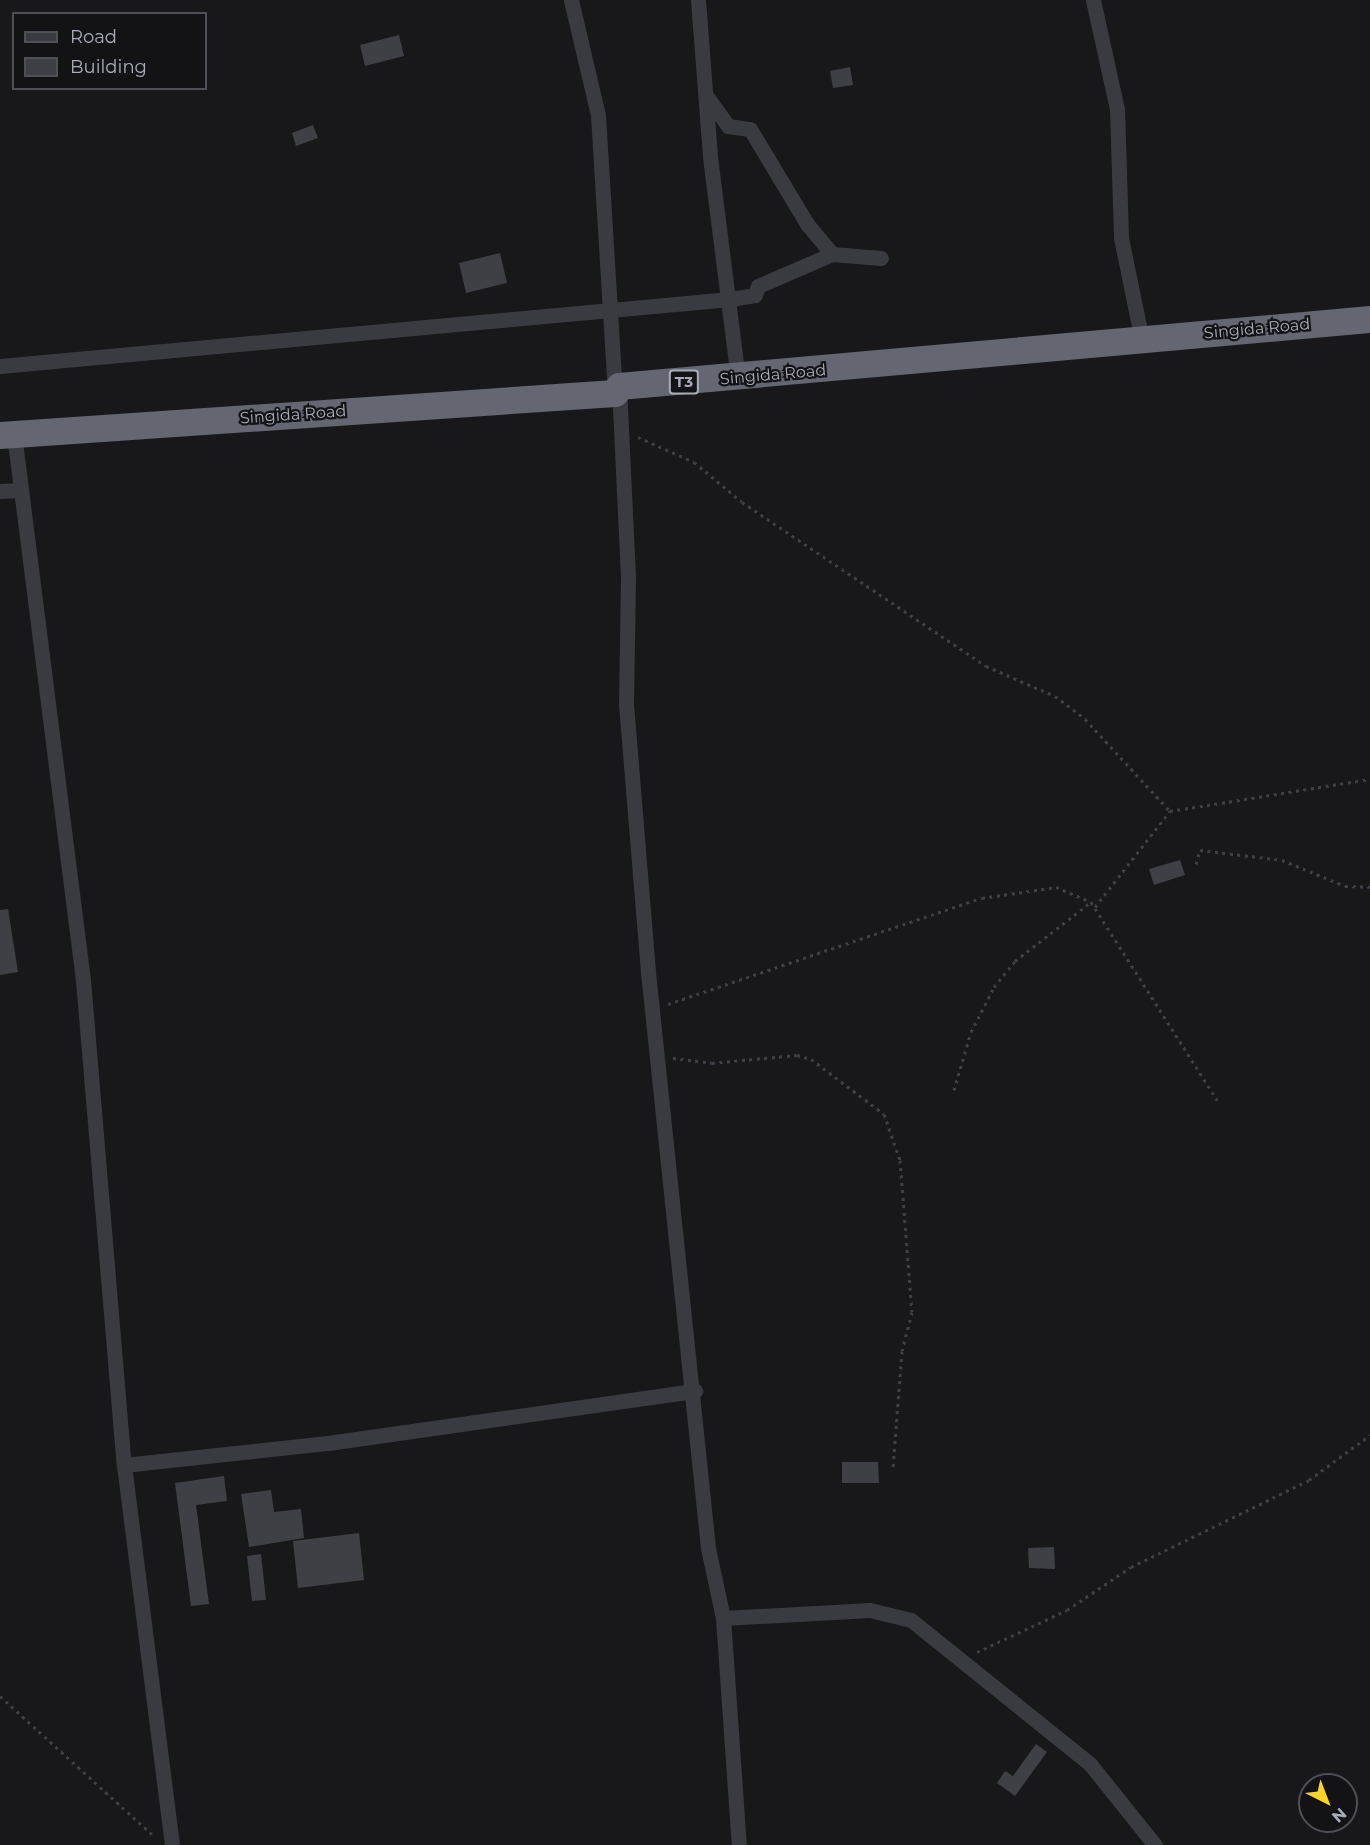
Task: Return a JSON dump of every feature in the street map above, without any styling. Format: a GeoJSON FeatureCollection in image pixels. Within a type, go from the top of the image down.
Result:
{"type":"FeatureCollection","features":[{"type":"Feature","properties":{"kind":"highway","name":"Singida Road"},"geometry":{"type":"LineString","coordinates":[[7,435],[617,389],[1370,319]]}},
{"type":"Feature","properties":{"kind":"street"},"geometry":{"type":"LineString","coordinates":[[571,0],[598,116],[607,313],[622,430],[626,704],[656,1056],[695,1391],[708,1548],[723,1617],[739,1845]]}},
{"type":"Feature","properties":{"kind":"street"},"geometry":{"type":"LineString","coordinates":[[698,0],[738,378]]}},
{"type":"Feature","properties":{"kind":"street"},"geometry":{"type":"LineString","coordinates":[[1093,0],[1117,109],[1121,238],[1142,340]]}},
{"type":"Feature","properties":{"kind":"street"},"geometry":{"type":"LineString","coordinates":[[707,97],[728,126],[750,129],[807,225],[832,254]]}},
{"type":"Feature","properties":{"kind":"street"},"geometry":{"type":"LineString","coordinates":[[0,366],[607,313],[730,299],[755,295],[758,286],[832,254],[880,258]]}},
{"type":"Feature","properties":{"kind":"street"},"geometry":{"type":"LineString","coordinates":[[7,435],[21,490],[83,980],[124,1465],[172,1845]]}},
{"type":"Feature","properties":{"kind":"street"},"geometry":{"type":"LineString","coordinates":[[0,492],[21,490]]}},
{"type":"Feature","properties":{"kind":"street"},"geometry":{"type":"LineString","coordinates":[[124,1465],[328,1443],[695,1391]]}},
{"type":"Feature","properties":{"kind":"street"},"geometry":{"type":"LineString","coordinates":[[723,1617],[758,1612],[797,1616],[890,1612],[926,1629],[960,1662],[1090,1764],[1155,1845]]}},
{"type":"Feature","properties":{"kind":"path"},"geometry":{"type":"LineString","coordinates":[[622,430],[694,462],[742,502],[986,666],[1054,696],[1085,719],[1170,811]]}},
{"type":"Feature","properties":{"kind":"path"},"geometry":{"type":"LineString","coordinates":[[1095,907],[1170,811],[1370,779]]}},
{"type":"Feature","properties":{"kind":"path"},"geometry":{"type":"LineString","coordinates":[[1196,864],[1200,850],[1282,860],[1345,886],[1370,887]]}},
{"type":"Feature","properties":{"kind":"path"},"geometry":{"type":"LineString","coordinates":[[652,1010],[982,898],[1056,887],[1091,902],[1095,907],[1217,1100]]}},
{"type":"Feature","properties":{"kind":"path"},"geometry":{"type":"LineString","coordinates":[[954,1090],[971,1032],[994,987],[1015,961],[1091,902]]}},
{"type":"Feature","properties":{"kind":"path"},"geometry":{"type":"LineString","coordinates":[[656,1056],[712,1063],[804,1057],[884,1114],[900,1160],[912,1312],[902,1351],[893,1468]]}},
{"type":"Feature","properties":{"kind":"path"},"geometry":{"type":"LineString","coordinates":[[960,1662],[1068,1610],[1131,1567],[1310,1480],[1370,1435]]}},
{"type":"Feature","properties":{"kind":"path"},"geometry":{"type":"LineString","coordinates":[[0,1696],[164,1845]]}},
{"type":"Feature","properties":{"kind":"building"},"geometry":{"type":"Polygon","coordinates":[[[399,35],[404,56],[365,66],[360,45],[399,35]]]}},
{"type":"Feature","properties":{"kind":"building"},"geometry":{"type":"Polygon","coordinates":[[[850,67],[853,85],[833,88],[830,71],[850,67]]]}},
{"type":"Feature","properties":{"kind":"building"},"geometry":{"type":"Polygon","coordinates":[[[313,125],[318,138],[296,146],[292,133],[313,125]]]}},
{"type":"Feature","properties":{"kind":"building"},"geometry":{"type":"Polygon","coordinates":[[[500,253],[507,283],[466,293],[459,263],[500,253]]]}},
{"type":"Feature","properties":{"kind":"building"},"geometry":{"type":"Polygon","coordinates":[[[1180,860],[1185,875],[1154,885],[1149,869],[1180,860]]]}},
{"type":"Feature","properties":{"kind":"building"},"geometry":{"type":"Polygon","coordinates":[[[8,909],[18,972],[0,975],[0,910],[8,909]]]}},
{"type":"Feature","properties":{"kind":"building"},"geometry":{"type":"Polygon","coordinates":[[[842,1462],[878,1462],[879,1483],[842,1483],[842,1462]]]}},
{"type":"Feature","properties":{"kind":"building"},"geometry":{"type":"Polygon","coordinates":[[[224,1476],[227,1501],[196,1505],[209,1604],[191,1606],[175,1483],[224,1476]]]}},
{"type":"Feature","properties":{"kind":"building"},"geometry":{"type":"Polygon","coordinates":[[[271,1490],[274,1512],[301,1509],[304,1538],[249,1547],[241,1494],[271,1490]]]}},
{"type":"Feature","properties":{"kind":"building"},"geometry":{"type":"Polygon","coordinates":[[[359,1533],[364,1580],[298,1588],[293,1541],[359,1533]]]}},
{"type":"Feature","properties":{"kind":"building"},"geometry":{"type":"Polygon","coordinates":[[[1054,1547],[1055,1569],[1029,1568],[1028,1548],[1054,1547]]]}},
{"type":"Feature","properties":{"kind":"building"},"geometry":{"type":"Polygon","coordinates":[[[261,1554],[266,1600],[252,1601],[247,1556],[261,1554]]]}},
{"type":"Feature","properties":{"kind":"building"},"geometry":{"type":"Polygon","coordinates":[[[1036,1744],[1047,1752],[1015,1796],[997,1783],[1005,1771],[1013,1776],[1036,1744]]]}}]}
